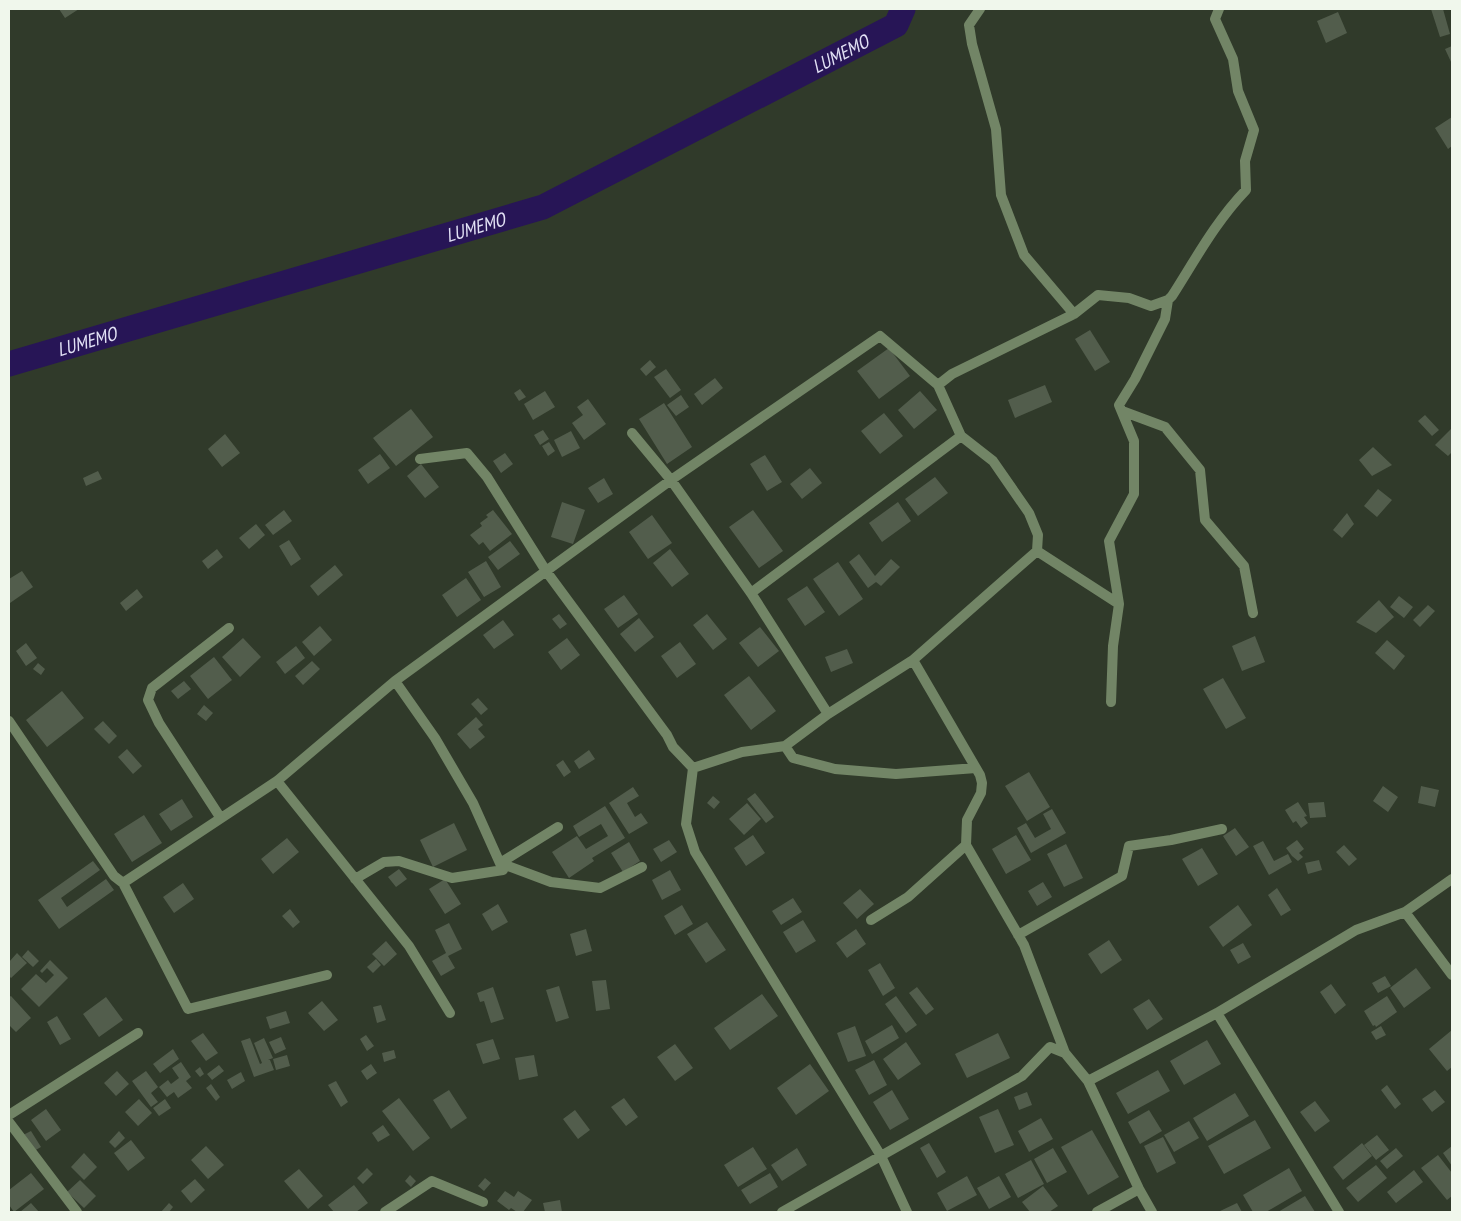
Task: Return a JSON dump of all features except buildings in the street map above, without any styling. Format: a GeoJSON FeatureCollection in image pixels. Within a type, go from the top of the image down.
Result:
{"type":"FeatureCollection","features":[{"type":"Feature","properties":{"kind":"street"},"geometry":{"type":"LineString","coordinates":[[980,9],[969,25],[972,44],[996,129],[1001,195],[1024,255],[1074,314]]}},
{"type":"Feature","properties":{"kind":"street"},"geometry":{"type":"LineString","coordinates":[[1111,702],[1113,646],[1119,604],[1109,541],[1134,494],[1134,441],[1119,405],[1135,379],[1165,320],[1168,300],[1232,206],[1246,190],[1245,161],[1254,130],[1238,90],[1233,59],[1216,19],[1218,9]]}},
{"type":"Feature","properties":{"kind":"street"},"geometry":{"type":"LineString","coordinates":[[938,385],[952,374],[1074,314],[1098,295],[1129,298],[1151,306],[1168,300]]}},
{"type":"Feature","properties":{"kind":"street"},"geometry":{"type":"LineString","coordinates":[[123,883],[220,817],[278,781],[395,682],[671,480],[880,336],[938,385],[961,436],[993,461],[1029,513],[1038,535],[1037,551],[913,660],[828,714],[785,746],[742,752],[693,768]]}},
{"type":"Feature","properties":{"kind":"street"},"geometry":{"type":"LineString","coordinates":[[1122,411],[1164,427],[1200,470],[1205,520],[1244,566],[1254,613]]}},
{"type":"Feature","properties":{"kind":"street"},"geometry":{"type":"LineString","coordinates":[[632,432],[671,480],[751,593],[828,714]]}},
{"type":"Feature","properties":{"kind":"street"},"geometry":{"type":"LineString","coordinates":[[751,593],[961,436]]}},
{"type":"Feature","properties":{"kind":"street"},"geometry":{"type":"LineString","coordinates":[[420,459],[467,453],[487,476],[546,571],[667,735],[673,747],[693,768]]}},
{"type":"Feature","properties":{"kind":"street"},"geometry":{"type":"LineString","coordinates":[[1037,551],[1119,604]]}},
{"type":"Feature","properties":{"kind":"street"},"geometry":{"type":"LineString","coordinates":[[220,817],[159,723],[148,700],[152,688],[229,628]]}},
{"type":"Feature","properties":{"kind":"street"},"geometry":{"type":"LineString","coordinates":[[913,660],[976,768],[982,783],[980,793],[967,820],[966,845],[1024,946],[1065,1052],[1088,1081],[1139,1189],[1152,1212]]}},
{"type":"Feature","properties":{"kind":"street"},"geometry":{"type":"LineString","coordinates":[[355,879],[384,862],[399,861],[452,878],[502,870],[473,803],[435,738],[395,682]]}},
{"type":"Feature","properties":{"kind":"street"},"geometry":{"type":"LineString","coordinates":[[9,721],[114,876],[123,883],[188,1009],[328,975]]}},
{"type":"Feature","properties":{"kind":"street"},"geometry":{"type":"LineString","coordinates":[[785,746],[793,758],[835,770],[896,774],[976,768]]}},
{"type":"Feature","properties":{"kind":"street"},"geometry":{"type":"LineString","coordinates":[[693,768],[686,824],[696,852],[881,1156],[907,1212]]}},
{"type":"Feature","properties":{"kind":"street"},"geometry":{"type":"LineString","coordinates":[[278,781],[409,946],[450,1013]]}},
{"type":"Feature","properties":{"kind":"street"},"geometry":{"type":"LineString","coordinates":[[500,863],[558,827]]}},
{"type":"Feature","properties":{"kind":"street"},"geometry":{"type":"LineString","coordinates":[[1018,935],[1122,876],[1129,846],[1171,840],[1222,828]]}},
{"type":"Feature","properties":{"kind":"street"},"geometry":{"type":"LineString","coordinates":[[871,920],[908,897],[966,845]]}},
{"type":"Feature","properties":{"kind":"street"},"geometry":{"type":"LineString","coordinates":[[500,863],[551,882],[600,888],[642,867]]}},
{"type":"Feature","properties":{"kind":"street"},"geometry":{"type":"LineString","coordinates":[[1088,1081],[1217,1013],[1356,930],[1405,912],[1452,879]]}},
{"type":"Feature","properties":{"kind":"street"},"geometry":{"type":"LineString","coordinates":[[1405,912],[1452,975]]}},
{"type":"Feature","properties":{"kind":"street"},"geometry":{"type":"LineString","coordinates":[[1217,1013],[1339,1212]]}},
{"type":"Feature","properties":{"kind":"street"},"geometry":{"type":"LineString","coordinates":[[9,1115],[138,1033]]}},
{"type":"Feature","properties":{"kind":"street"},"geometry":{"type":"LineString","coordinates":[[782,1212],[1022,1076],[1050,1047],[1065,1052]]}},
{"type":"Feature","properties":{"kind":"street"},"geometry":{"type":"LineString","coordinates":[[9,1122],[77,1212]]}},
{"type":"Feature","properties":{"kind":"street"},"geometry":{"type":"LineString","coordinates":[[385,1212],[432,1181],[483,1202]]}},
{"type":"Feature","properties":{"kind":"street"},"geometry":{"type":"LineString","coordinates":[[1097,1212],[1139,1189]]}},
{"type":"Feature","properties":{"kind":"waterway","name":"LUMEMO"},"geometry":{"type":"LineString","coordinates":[[9,364],[543,207],[896,25],[903,9]]}}]}
